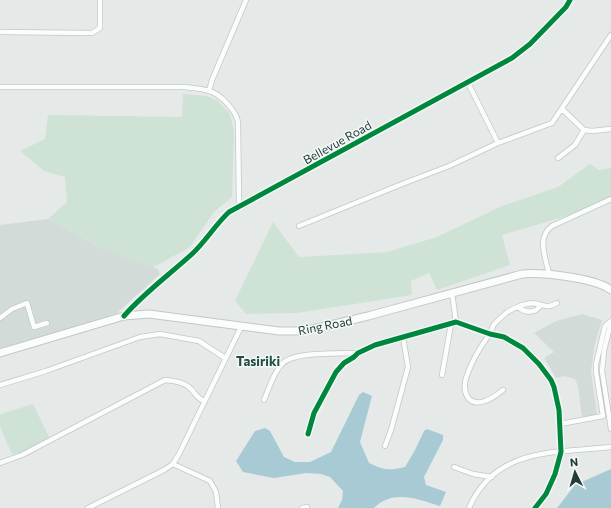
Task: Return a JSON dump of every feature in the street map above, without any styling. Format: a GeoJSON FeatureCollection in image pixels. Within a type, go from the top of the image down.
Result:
{"type":"FeatureCollection","features":[{"type":"Feature","properties":{"kind":"main road","name":"Ring Road"},"geometry":{"type":"LineString","coordinates":[[0,353],[124,316],[149,314],[279,331],[305,330],[350,321],[522,274],[549,274],[602,284],[611,290]]}},
{"type":"Feature","properties":{"kind":"main road","name":"Ring Road"},"geometry":{"type":"LineString","coordinates":[[602,284],[611,282]]}},
{"type":"Feature","properties":{"kind":"street"},"geometry":{"type":"LineString","coordinates":[[0,32],[92,33],[100,28],[100,0]]}},
{"type":"Feature","properties":{"kind":"street"},"geometry":{"type":"LineString","coordinates":[[209,91],[212,80],[246,0]]}},
{"type":"Feature","properties":{"kind":"street","name":"Bellevue Road"},"geometry":{"type":"LineString","coordinates":[[124,316],[135,303],[193,253],[218,222],[229,212],[512,58],[530,44],[566,7],[570,0]]}},
{"type":"Feature","properties":{"kind":"street"},"geometry":{"type":"LineString","coordinates":[[299,226],[449,166],[498,143],[552,123],[611,34]]}},
{"type":"Feature","properties":{"kind":"street"},"geometry":{"type":"LineString","coordinates":[[468,83],[498,143]]}},
{"type":"Feature","properties":{"kind":"street"},"geometry":{"type":"LineString","coordinates":[[0,87],[184,87],[209,91],[219,96],[237,116],[239,134],[239,206]]}},
{"type":"Feature","properties":{"kind":"street"},"geometry":{"type":"LineString","coordinates":[[562,109],[584,130],[611,130]]}},
{"type":"Feature","properties":{"kind":"street"},"geometry":{"type":"LineString","coordinates":[[558,158],[575,145],[584,130]]}},
{"type":"Feature","properties":{"kind":"street"},"geometry":{"type":"LineString","coordinates":[[549,274],[543,241],[546,231],[552,226],[611,199]]}},
{"type":"Feature","properties":{"kind":"street"},"geometry":{"type":"LineString","coordinates":[[442,375],[454,323],[452,293]]}},
{"type":"Feature","properties":{"kind":"street"},"geometry":{"type":"LineString","coordinates":[[0,318],[12,309],[27,303],[34,327],[47,323]]}},
{"type":"Feature","properties":{"kind":"street"},"geometry":{"type":"LineString","coordinates":[[503,390],[489,400],[480,402],[472,401],[465,392],[464,388],[468,372],[484,340],[490,334],[493,326],[504,314],[518,307],[533,303],[552,306],[557,303]]}},
{"type":"Feature","properties":{"kind":"street"},"geometry":{"type":"LineString","coordinates":[[518,307],[525,312],[530,312],[537,310],[541,305]]}},
{"type":"Feature","properties":{"kind":"street"},"geometry":{"type":"LineString","coordinates":[[560,424],[603,416],[596,372],[605,326],[611,322]]}},
{"type":"Feature","properties":{"kind":"street"},"geometry":{"type":"LineString","coordinates":[[611,322],[603,358],[602,372],[611,429]]}},
{"type":"Feature","properties":{"kind":"street"},"geometry":{"type":"LineString","coordinates":[[308,434],[314,413],[336,372],[344,363],[358,353],[375,345],[454,323],[504,337],[517,344],[539,364],[551,380],[557,401],[561,452],[555,474],[546,494],[535,508]]}},
{"type":"Feature","properties":{"kind":"street"},"geometry":{"type":"LineString","coordinates":[[88,508],[164,470],[172,464],[184,444],[242,325]]}},
{"type":"Feature","properties":{"kind":"street"},"geometry":{"type":"LineString","coordinates":[[0,385],[46,371],[140,337],[160,334],[199,341],[225,358]]}},
{"type":"Feature","properties":{"kind":"street"},"geometry":{"type":"LineString","coordinates":[[385,446],[391,430],[408,367],[403,337]]}},
{"type":"Feature","properties":{"kind":"street"},"geometry":{"type":"LineString","coordinates":[[264,400],[277,371],[286,360],[304,356],[358,353]]}},
{"type":"Feature","properties":{"kind":"street"},"geometry":{"type":"LineString","coordinates":[[598,356],[603,358]]}},
{"type":"Feature","properties":{"kind":"street"},"geometry":{"type":"LineString","coordinates":[[596,372],[602,372]]}},
{"type":"Feature","properties":{"kind":"street"},"geometry":{"type":"LineString","coordinates":[[0,463],[22,455],[165,380],[182,383],[191,388],[199,399],[204,401]]}},
{"type":"Feature","properties":{"kind":"street"},"geometry":{"type":"LineString","coordinates":[[598,384],[604,383]]}},
{"type":"Feature","properties":{"kind":"street"},"geometry":{"type":"LineString","coordinates":[[600,396],[605,393]]}},
{"type":"Feature","properties":{"kind":"street"},"geometry":{"type":"LineString","coordinates":[[602,411],[608,411]]}},
{"type":"Feature","properties":{"kind":"street"},"geometry":{"type":"LineString","coordinates":[[469,508],[486,481],[503,468],[522,458],[534,455],[611,447]]}},
{"type":"Feature","properties":{"kind":"street"},"geometry":{"type":"LineString","coordinates":[[172,464],[210,481],[216,492],[218,508]]}},
{"type":"Feature","properties":{"kind":"street"},"geometry":{"type":"LineString","coordinates":[[454,467],[473,474],[492,477]]}},
{"type":"Feature","properties":{"kind":"shaded area"},"geometry":{"type":"Polygon","coordinates":[[[48,219],[99,247],[158,269],[160,274],[117,313],[57,333],[0,348],[0,225],[48,219]]]}},
{"type":"Feature","properties":{"kind":"shaded area"},"geometry":{"type":"Polygon","coordinates":[[[582,314],[602,320],[594,347],[591,372],[597,414],[582,417],[578,386],[575,379],[565,376],[556,378],[544,358],[554,352],[534,333],[556,321],[582,314]]]}},
{"type":"Feature","properties":{"kind":"green space"},"geometry":{"type":"Polygon","coordinates":[[[183,94],[207,96],[218,101],[230,114],[234,131],[232,197],[214,212],[190,247],[152,268],[99,247],[48,219],[67,202],[65,177],[44,171],[20,151],[45,139],[48,115],[182,117],[183,94]]]}},
{"type":"Feature","properties":{"kind":"green space"},"geometry":{"type":"Polygon","coordinates":[[[590,164],[599,170],[611,168],[611,203],[502,235],[510,265],[437,290],[429,273],[411,281],[412,295],[297,313],[246,314],[235,301],[273,222],[299,257],[387,252],[437,237],[502,206],[558,187],[590,164]]]}},
{"type":"Feature","properties":{"kind":"green space"},"geometry":{"type":"Polygon","coordinates":[[[33,404],[50,439],[21,453],[12,454],[0,427],[0,416],[1,414],[33,404]]]}},
{"type":"Feature","properties":{"kind":"water"},"geometry":{"type":"Polygon","coordinates":[[[363,392],[372,396],[360,442],[369,463],[387,469],[405,467],[424,431],[427,429],[443,435],[443,440],[424,477],[426,485],[446,492],[440,506],[406,497],[397,497],[381,502],[374,508],[338,508],[342,500],[343,491],[330,477],[321,474],[306,473],[274,478],[243,472],[236,461],[255,431],[265,428],[270,431],[284,457],[295,462],[310,462],[331,452],[359,395],[363,392]]]}},
{"type":"Feature","properties":{"kind":"water"},"geometry":{"type":"Polygon","coordinates":[[[611,469],[611,508],[557,508],[575,485],[611,469]]]}},
{"type":"Feature","properties":{"kind":"cycle path"},"geometry":{"type":"LineString","coordinates":[[124,316],[148,292],[192,254],[229,212],[512,58],[530,44],[566,7],[570,0]]}},
{"type":"Feature","properties":{"kind":"cycle path"},"geometry":{"type":"LineString","coordinates":[[308,434],[314,413],[336,372],[344,363],[358,353],[375,345],[456,322],[490,334],[504,337],[523,348],[539,364],[551,380],[559,410],[561,452],[555,474],[546,494],[535,508]]}},
{"type":"Feature","properties":{"kind":"district","name":"Tasiriki"},"geometry":{"type":"Point","coordinates":[258,361]}}]}
